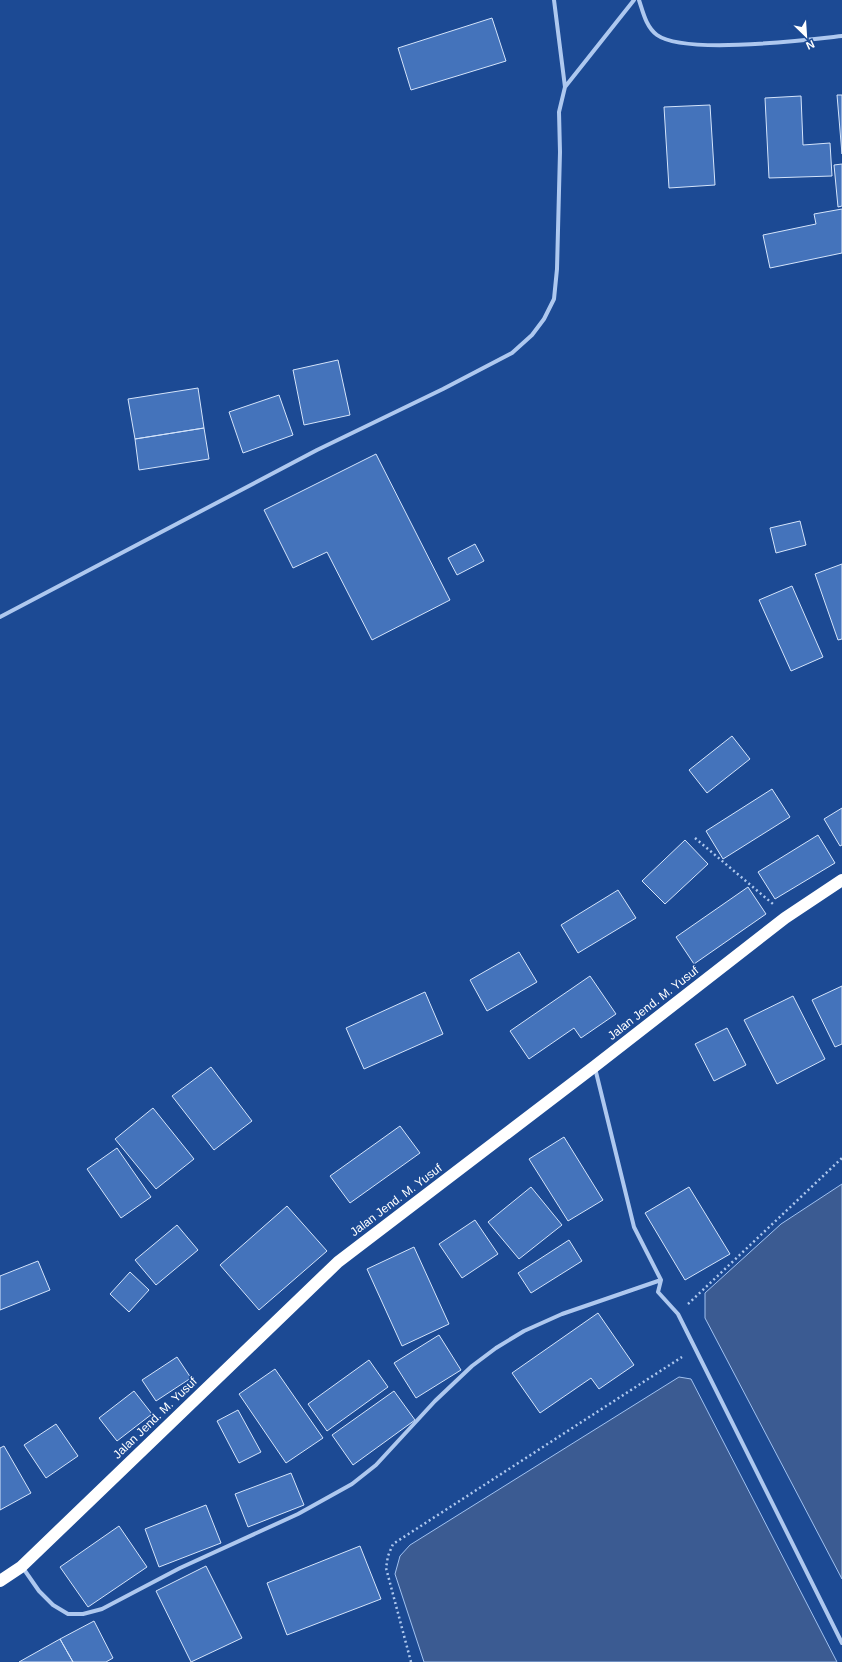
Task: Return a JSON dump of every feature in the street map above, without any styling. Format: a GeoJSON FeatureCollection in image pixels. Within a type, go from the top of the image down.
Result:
{"type":"FeatureCollection","features":[{"type":"Feature","properties":{"kind":"highway","name":"Jalan Jend. M. Yusuf"},"geometry":{"type":"LineString","coordinates":[[0,1581],[21,1567],[338,1262],[595,1066],[785,918],[842,880]]}},
{"type":"Feature","properties":{"kind":"street"},"geometry":{"type":"LineString","coordinates":[[0,617],[317,450],[512,353],[532,335],[544,319],[554,299],[557,269],[559,112],[565,87],[554,0]]}},
{"type":"Feature","properties":{"kind":"street"},"geometry":{"type":"LineString","coordinates":[[565,87],[634,0]]}},
{"type":"Feature","properties":{"kind":"street"},"geometry":{"type":"LineString","coordinates":[[639,0],[646,22],[656,35],[677,43],[757,44],[842,36]]}},
{"type":"Feature","properties":{"kind":"street"},"geometry":{"type":"LineString","coordinates":[[595,1066],[634,1227],[661,1280],[658,1292],[678,1314],[842,1643]]}},
{"type":"Feature","properties":{"kind":"street"},"geometry":{"type":"LineString","coordinates":[[21,1567],[39,1591],[53,1605],[68,1614],[83,1614],[102,1609],[180,1568],[304,1511],[352,1484],[376,1465],[435,1401],[472,1366],[496,1348],[524,1331],[562,1314],[661,1280]]}},
{"type":"Feature","properties":{"kind":"path"},"geometry":{"type":"LineString","coordinates":[[695,838],[772,902],[785,918]]}},
{"type":"Feature","properties":{"kind":"path"},"geometry":{"type":"LineString","coordinates":[[678,1314],[842,1158]]}},
{"type":"Feature","properties":{"kind":"path"},"geometry":{"type":"LineString","coordinates":[[411,1662],[386,1568],[388,1556],[393,1544],[695,1349]]}},
{"type":"Feature","properties":{"kind":"water"},"geometry":{"type":"Polygon","coordinates":[[[842,1184],[842,1579],[705,1318],[705,1293],[781,1224],[842,1184]]]}},
{"type":"Feature","properties":{"kind":"water"},"geometry":{"type":"Polygon","coordinates":[[[679,1377],[691,1379],[837,1662],[424,1662],[395,1574],[400,1556],[410,1545],[679,1377]]]}},
{"type":"Feature","properties":{"kind":"building"},"geometry":{"type":"Polygon","coordinates":[[[492,18],[506,61],[411,90],[398,48],[492,18]]]}},
{"type":"Feature","properties":{"kind":"building"},"geometry":{"type":"Polygon","coordinates":[[[837,95],[842,95],[842,154],[837,95]]]}},
{"type":"Feature","properties":{"kind":"building"},"geometry":{"type":"Polygon","coordinates":[[[801,96],[803,145],[830,143],[832,176],[769,178],[765,98],[801,96]]]}},
{"type":"Feature","properties":{"kind":"building"},"geometry":{"type":"Polygon","coordinates":[[[710,105],[715,185],[669,188],[664,107],[710,105]]]}},
{"type":"Feature","properties":{"kind":"building"},"geometry":{"type":"Polygon","coordinates":[[[842,164],[842,206],[838,207],[834,165],[842,164]]]}},
{"type":"Feature","properties":{"kind":"building"},"geometry":{"type":"Polygon","coordinates":[[[842,209],[842,253],[770,268],[763,235],[816,224],[814,214],[842,209]]]}},
{"type":"Feature","properties":{"kind":"building"},"geometry":{"type":"Polygon","coordinates":[[[338,360],[350,415],[304,425],[293,370],[338,360]]]}},
{"type":"Feature","properties":{"kind":"building"},"geometry":{"type":"Polygon","coordinates":[[[198,388],[204,428],[135,439],[128,399],[198,388]]]}},
{"type":"Feature","properties":{"kind":"building"},"geometry":{"type":"Polygon","coordinates":[[[279,395],[293,435],[243,453],[229,412],[279,395]]]}},
{"type":"Feature","properties":{"kind":"building"},"geometry":{"type":"Polygon","coordinates":[[[204,428],[209,459],[139,470],[135,439],[204,428]]]}},
{"type":"Feature","properties":{"kind":"building"},"geometry":{"type":"Polygon","coordinates":[[[376,454],[450,600],[372,640],[327,552],[293,568],[264,510],[376,454]]]}},
{"type":"Feature","properties":{"kind":"building"},"geometry":{"type":"Polygon","coordinates":[[[800,521],[806,545],[776,553],[770,528],[800,521]]]}},
{"type":"Feature","properties":{"kind":"building"},"geometry":{"type":"Polygon","coordinates":[[[475,544],[484,561],[457,575],[448,558],[475,544]]]}},
{"type":"Feature","properties":{"kind":"building"},"geometry":{"type":"Polygon","coordinates":[[[842,564],[842,639],[838,640],[815,574],[842,564]]]}},
{"type":"Feature","properties":{"kind":"building"},"geometry":{"type":"Polygon","coordinates":[[[792,586],[823,657],[791,671],[759,600],[792,586]]]}},
{"type":"Feature","properties":{"kind":"building"},"geometry":{"type":"Polygon","coordinates":[[[732,736],[750,759],[707,793],[689,770],[732,736]]]}},
{"type":"Feature","properties":{"kind":"building"},"geometry":{"type":"Polygon","coordinates":[[[772,789],[790,817],[723,859],[706,831],[772,789]]]}},
{"type":"Feature","properties":{"kind":"building"},"geometry":{"type":"Polygon","coordinates":[[[842,808],[842,845],[840,846],[824,819],[842,808]]]}},
{"type":"Feature","properties":{"kind":"building"},"geometry":{"type":"Polygon","coordinates":[[[818,835],[835,863],[775,899],[758,872],[818,835]]]}},
{"type":"Feature","properties":{"kind":"building"},"geometry":{"type":"Polygon","coordinates":[[[685,840],[708,864],[665,904],[642,881],[685,840]]]}},
{"type":"Feature","properties":{"kind":"building"},"geometry":{"type":"Polygon","coordinates":[[[748,887],[766,914],[694,964],[676,937],[748,887]]]}},
{"type":"Feature","properties":{"kind":"building"},"geometry":{"type":"Polygon","coordinates":[[[618,890],[636,918],[578,953],[561,925],[618,890]]]}},
{"type":"Feature","properties":{"kind":"building"},"geometry":{"type":"Polygon","coordinates":[[[519,952],[537,982],[487,1011],[470,980],[519,952]]]}},
{"type":"Feature","properties":{"kind":"building"},"geometry":{"type":"Polygon","coordinates":[[[590,976],[616,1014],[581,1038],[574,1028],[529,1059],[510,1031],[590,976]]]}},
{"type":"Feature","properties":{"kind":"building"},"geometry":{"type":"Polygon","coordinates":[[[842,986],[842,1044],[835,1047],[812,1000],[842,986]]]}},
{"type":"Feature","properties":{"kind":"building"},"geometry":{"type":"Polygon","coordinates":[[[425,992],[443,1034],[364,1069],[346,1028],[425,992]]]}},
{"type":"Feature","properties":{"kind":"building"},"geometry":{"type":"Polygon","coordinates":[[[793,996],[825,1059],[777,1084],[744,1020],[793,996]]]}},
{"type":"Feature","properties":{"kind":"building"},"geometry":{"type":"Polygon","coordinates":[[[727,1028],[746,1065],[714,1081],[695,1044],[727,1028]]]}},
{"type":"Feature","properties":{"kind":"building"},"geometry":{"type":"Polygon","coordinates":[[[211,1067],[252,1121],[214,1150],[172,1096],[211,1067]]]}},
{"type":"Feature","properties":{"kind":"building"},"geometry":{"type":"Polygon","coordinates":[[[153,1108],[194,1159],[156,1189],[115,1139],[153,1108]]]}},
{"type":"Feature","properties":{"kind":"building"},"geometry":{"type":"Polygon","coordinates":[[[400,1126],[420,1153],[350,1203],[330,1176],[400,1126]]]}},
{"type":"Feature","properties":{"kind":"building"},"geometry":{"type":"Polygon","coordinates":[[[564,1137],[603,1200],[568,1221],[529,1159],[564,1137]]]}},
{"type":"Feature","properties":{"kind":"building"},"geometry":{"type":"Polygon","coordinates":[[[117,1148],[151,1197],[121,1218],[87,1169],[117,1148]]]}},
{"type":"Feature","properties":{"kind":"building"},"geometry":{"type":"Polygon","coordinates":[[[531,1187],[562,1225],[519,1259],[488,1222],[531,1187]]]}},
{"type":"Feature","properties":{"kind":"building"},"geometry":{"type":"Polygon","coordinates":[[[689,1187],[730,1254],[685,1280],[645,1213],[689,1187]]]}},
{"type":"Feature","properties":{"kind":"building"},"geometry":{"type":"Polygon","coordinates":[[[287,1206],[327,1251],[259,1310],[220,1265],[287,1206]]]}},
{"type":"Feature","properties":{"kind":"building"},"geometry":{"type":"Polygon","coordinates":[[[475,1220],[498,1254],[462,1278],[439,1244],[475,1220]]]}},
{"type":"Feature","properties":{"kind":"building"},"geometry":{"type":"Polygon","coordinates":[[[177,1225],[198,1250],[156,1285],[135,1260],[177,1225]]]}},
{"type":"Feature","properties":{"kind":"building"},"geometry":{"type":"Polygon","coordinates":[[[569,1240],[582,1261],[531,1293],[518,1273],[569,1240]]]}},
{"type":"Feature","properties":{"kind":"building"},"geometry":{"type":"Polygon","coordinates":[[[414,1247],[449,1324],[402,1346],[367,1269],[414,1247]]]}},
{"type":"Feature","properties":{"kind":"building"},"geometry":{"type":"Polygon","coordinates":[[[38,1261],[50,1290],[0,1310],[0,1276],[38,1261]]]}},
{"type":"Feature","properties":{"kind":"building"},"geometry":{"type":"Polygon","coordinates":[[[130,1272],[149,1290],[129,1312],[110,1294],[130,1272]]]}},
{"type":"Feature","properties":{"kind":"building"},"geometry":{"type":"Polygon","coordinates":[[[598,1313],[634,1365],[599,1389],[591,1378],[540,1413],[512,1373],[598,1313]]]}},
{"type":"Feature","properties":{"kind":"building"},"geometry":{"type":"Polygon","coordinates":[[[439,1335],[461,1370],[416,1398],[394,1363],[439,1335]]]}},
{"type":"Feature","properties":{"kind":"building"},"geometry":{"type":"Polygon","coordinates":[[[177,1357],[191,1378],[156,1401],[142,1380],[177,1357]]]}},
{"type":"Feature","properties":{"kind":"building"},"geometry":{"type":"Polygon","coordinates":[[[369,1360],[388,1387],[327,1431],[308,1404],[369,1360]]]}},
{"type":"Feature","properties":{"kind":"building"},"geometry":{"type":"Polygon","coordinates":[[[275,1369],[323,1438],[286,1463],[239,1394],[275,1369]]]}},
{"type":"Feature","properties":{"kind":"building"},"geometry":{"type":"Polygon","coordinates":[[[134,1391],[152,1414],[117,1441],[99,1418],[134,1391]]]}},
{"type":"Feature","properties":{"kind":"building"},"geometry":{"type":"Polygon","coordinates":[[[394,1391],[415,1420],[353,1465],[332,1435],[394,1391]]]}},
{"type":"Feature","properties":{"kind":"building"},"geometry":{"type":"Polygon","coordinates":[[[238,1410],[261,1452],[239,1463],[217,1421],[238,1410]]]}},
{"type":"Feature","properties":{"kind":"building"},"geometry":{"type":"Polygon","coordinates":[[[56,1424],[78,1456],[46,1478],[24,1445],[56,1424]]]}},
{"type":"Feature","properties":{"kind":"building"},"geometry":{"type":"Polygon","coordinates":[[[4,1446],[31,1493],[0,1510],[0,1448],[4,1446]]]}},
{"type":"Feature","properties":{"kind":"building"},"geometry":{"type":"Polygon","coordinates":[[[291,1473],[304,1505],[248,1527],[235,1494],[291,1473]]]}},
{"type":"Feature","properties":{"kind":"building"},"geometry":{"type":"Polygon","coordinates":[[[206,1505],[221,1543],[159,1567],[145,1529],[206,1505]]]}},
{"type":"Feature","properties":{"kind":"building"},"geometry":{"type":"Polygon","coordinates":[[[119,1526],[147,1567],[88,1607],[60,1567],[119,1526]]]}},
{"type":"Feature","properties":{"kind":"building"},"geometry":{"type":"Polygon","coordinates":[[[360,1546],[381,1599],[287,1635],[267,1583],[360,1546]]]}},
{"type":"Feature","properties":{"kind":"building"},"geometry":{"type":"Polygon","coordinates":[[[206,1566],[242,1638],[191,1662],[156,1591],[206,1566]]]}},
{"type":"Feature","properties":{"kind":"building"},"geometry":{"type":"Polygon","coordinates":[[[94,1621],[113,1658],[106,1662],[73,1662],[60,1639],[94,1621]]]}},
{"type":"Feature","properties":{"kind":"building"},"geometry":{"type":"Polygon","coordinates":[[[60,1639],[73,1662],[19,1662],[60,1639]]]}}]}
